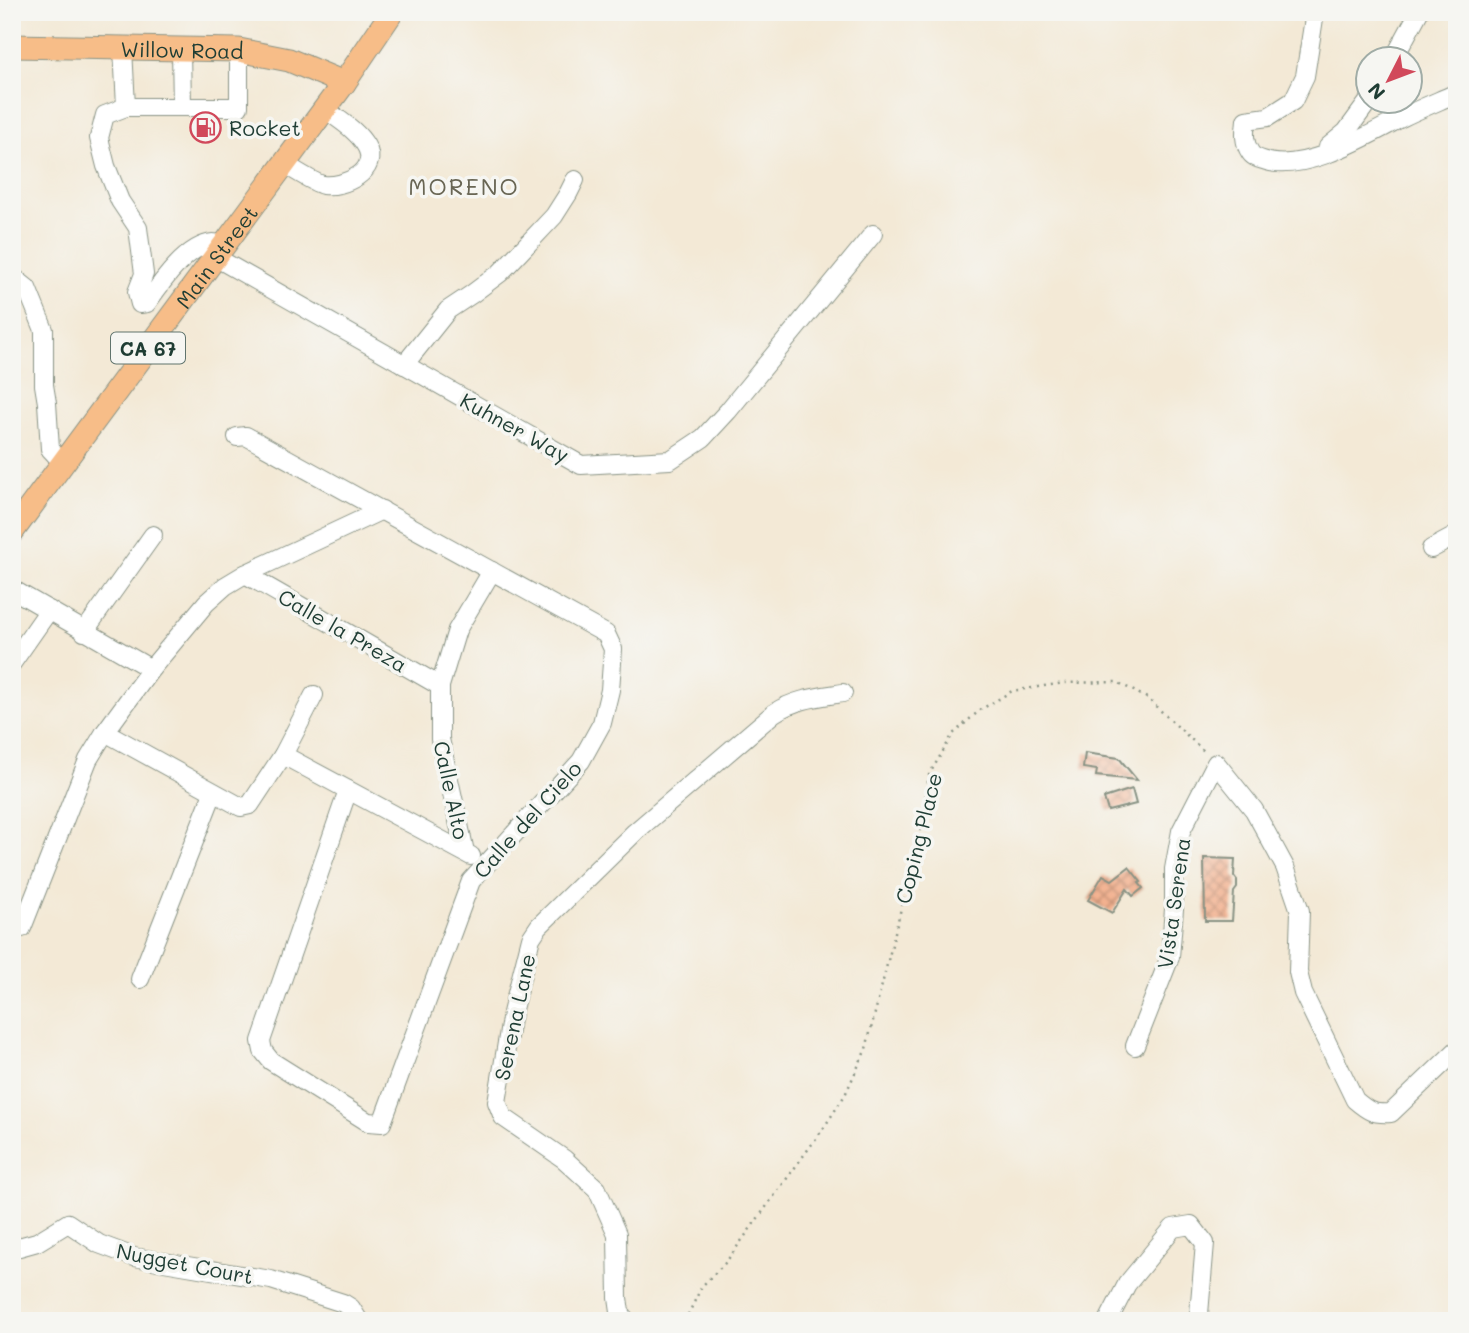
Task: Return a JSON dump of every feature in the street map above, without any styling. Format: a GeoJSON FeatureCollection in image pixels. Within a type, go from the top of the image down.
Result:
{"type":"FeatureCollection","features":[{"type":"Feature","properties":{"kind":"main road","name":"Main Street"},"geometry":{"type":"LineString","coordinates":[[15,523],[63,463],[325,109],[392,12]]}},
{"type":"Feature","properties":{"kind":"main road","name":"Willow Road"},"geometry":{"type":"LineString","coordinates":[[12,46],[239,50],[289,60],[344,83]]}},
{"type":"Feature","properties":{"kind":"street"},"geometry":{"type":"LineString","coordinates":[[1315,12],[1305,76],[1293,102],[1268,117],[1246,120],[1244,138],[1250,152],[1258,159],[1273,164],[1296,163],[1315,158],[1356,141],[1421,108],[1457,95]]}},
{"type":"Feature","properties":{"kind":"street"},"geometry":{"type":"LineString","coordinates":[[1401,46],[1419,12]]}},
{"type":"Feature","properties":{"kind":"street"},"geometry":{"type":"LineString","coordinates":[[124,48],[126,107]]}},
{"type":"Feature","properties":{"kind":"street"},"geometry":{"type":"LineString","coordinates":[[181,49],[182,107]]}},
{"type":"Feature","properties":{"kind":"street"},"geometry":{"type":"LineString","coordinates":[[219,251],[211,243],[190,253],[165,277],[147,303],[140,304],[137,292],[144,274],[138,228],[120,201],[106,166],[99,138],[105,115],[126,107],[239,107],[239,50]]}},
{"type":"Feature","properties":{"kind":"street"},"geometry":{"type":"LineString","coordinates":[[284,164],[322,185],[355,179],[365,171],[369,151],[365,144],[356,133],[325,109]]}},
{"type":"Feature","properties":{"kind":"street"},"geometry":{"type":"LineString","coordinates":[[1315,158],[1346,132],[1358,116]]}},
{"type":"Feature","properties":{"kind":"street"},"geometry":{"type":"LineString","coordinates":[[404,365],[448,310],[500,272],[554,216],[575,180]]}},
{"type":"Feature","properties":{"kind":"street","name":"Kuhner Way"},"geometry":{"type":"LineString","coordinates":[[219,251],[404,365],[581,465],[670,460],[703,438],[873,234]]}},
{"type":"Feature","properties":{"kind":"street"},"geometry":{"type":"LineString","coordinates":[[12,276],[27,288],[44,330],[44,385],[50,449],[63,463]]}},
{"type":"Feature","properties":{"kind":"street","name":"Calle del Cielo"},"geometry":{"type":"LineString","coordinates":[[237,437],[246,436],[606,634],[613,649],[610,690],[602,723],[581,761],[471,881],[382,1122],[368,1122],[271,1062],[263,1051],[261,1041],[348,790]]}},
{"type":"Feature","properties":{"kind":"street"},"geometry":{"type":"LineString","coordinates":[[12,927],[22,928],[89,760],[105,732],[151,669],[206,603],[225,586],[245,574],[382,510]]}},
{"type":"Feature","properties":{"kind":"street"},"geometry":{"type":"LineString","coordinates":[[84,632],[153,535]]}},
{"type":"Feature","properties":{"kind":"street"},"geometry":{"type":"LineString","coordinates":[[1431,549],[1457,535]]}},
{"type":"Feature","properties":{"kind":"street","name":"Calle Alto"},"geometry":{"type":"LineString","coordinates":[[465,852],[440,739],[440,686],[457,630],[492,571]]}},
{"type":"Feature","properties":{"kind":"street","name":"Calle la Preza"},"geometry":{"type":"LineString","coordinates":[[245,574],[440,686]]}},
{"type":"Feature","properties":{"kind":"street"},"geometry":{"type":"LineString","coordinates":[[12,589],[151,669]]}},
{"type":"Feature","properties":{"kind":"street"},"geometry":{"type":"LineString","coordinates":[[12,663],[49,610]]}},
{"type":"Feature","properties":{"kind":"street","name":"Serena Lane"},"geometry":{"type":"LineString","coordinates":[[626,1321],[620,1312],[618,1298],[617,1234],[597,1189],[564,1159],[503,1116],[497,1102],[512,1013],[531,938],[539,926],[635,832],[774,713],[785,706],[809,698],[843,694]]}},
{"type":"Feature","properties":{"kind":"street"},"geometry":{"type":"LineString","coordinates":[[105,732],[241,807],[250,805],[283,755],[314,695]]}},
{"type":"Feature","properties":{"kind":"street"},"geometry":{"type":"LineString","coordinates":[[283,755],[486,863]]}},
{"type":"Feature","properties":{"kind":"street"},"geometry":{"type":"LineString","coordinates":[[1216,763],[1254,810],[1285,867],[1300,911],[1298,972],[1303,993],[1356,1100],[1367,1111],[1376,1114],[1391,1113],[1457,1050]]}},
{"type":"Feature","properties":{"kind":"street","name":"Vista Serena"},"geometry":{"type":"LineString","coordinates":[[1135,1046],[1170,957],[1174,869],[1181,831],[1216,763]]}},
{"type":"Feature","properties":{"kind":"street"},"geometry":{"type":"LineString","coordinates":[[140,979],[213,793]]}},
{"type":"Feature","properties":{"kind":"street","name":"Nugget Court"},"geometry":{"type":"LineString","coordinates":[[12,1249],[37,1242],[68,1223],[99,1244],[134,1257],[271,1280],[343,1303],[351,1308],[359,1321]]}},
{"type":"Feature","properties":{"kind":"street"},"geometry":{"type":"LineString","coordinates":[[1108,1321],[1127,1284],[1172,1228],[1191,1226],[1205,1243],[1200,1321]]}},
{"type":"Feature","properties":{"kind":"path","name":"Coping Place"},"geometry":{"type":"LineString","coordinates":[[685,1321],[702,1286],[726,1262],[845,1095],[866,1049],[920,832],[929,775],[953,734],[980,710],[1012,691],[1064,683],[1117,682],[1147,698],[1216,763]]}},
{"type":"Feature","properties":{"kind":"building"},"geometry":{"type":"Polygon","coordinates":[[[1085,753],[1119,758],[1137,780],[1096,776],[1097,770],[1083,768],[1085,753]]]}},
{"type":"Feature","properties":{"kind":"building"},"geometry":{"type":"Polygon","coordinates":[[[1132,789],[1136,804],[1108,811],[1104,798],[1132,789]]]}},
{"type":"Feature","properties":{"kind":"building"},"geometry":{"type":"Polygon","coordinates":[[[1204,858],[1235,859],[1234,876],[1237,888],[1234,892],[1232,921],[1205,921],[1204,858]]]}},
{"type":"Feature","properties":{"kind":"building"},"geometry":{"type":"Polygon","coordinates":[[[1129,867],[1143,888],[1133,896],[1127,889],[1112,913],[1088,900],[1103,875],[1112,880],[1129,867]]]}},
{"type":"Feature","properties":{"kind":"place","name":"Rocket"},"geometry":{"type":"Point","coordinates":[206,127]}},
{"type":"Feature","properties":{"kind":"district","name":"MORENO"},"geometry":{"type":"Point","coordinates":[464,186]}}]}
